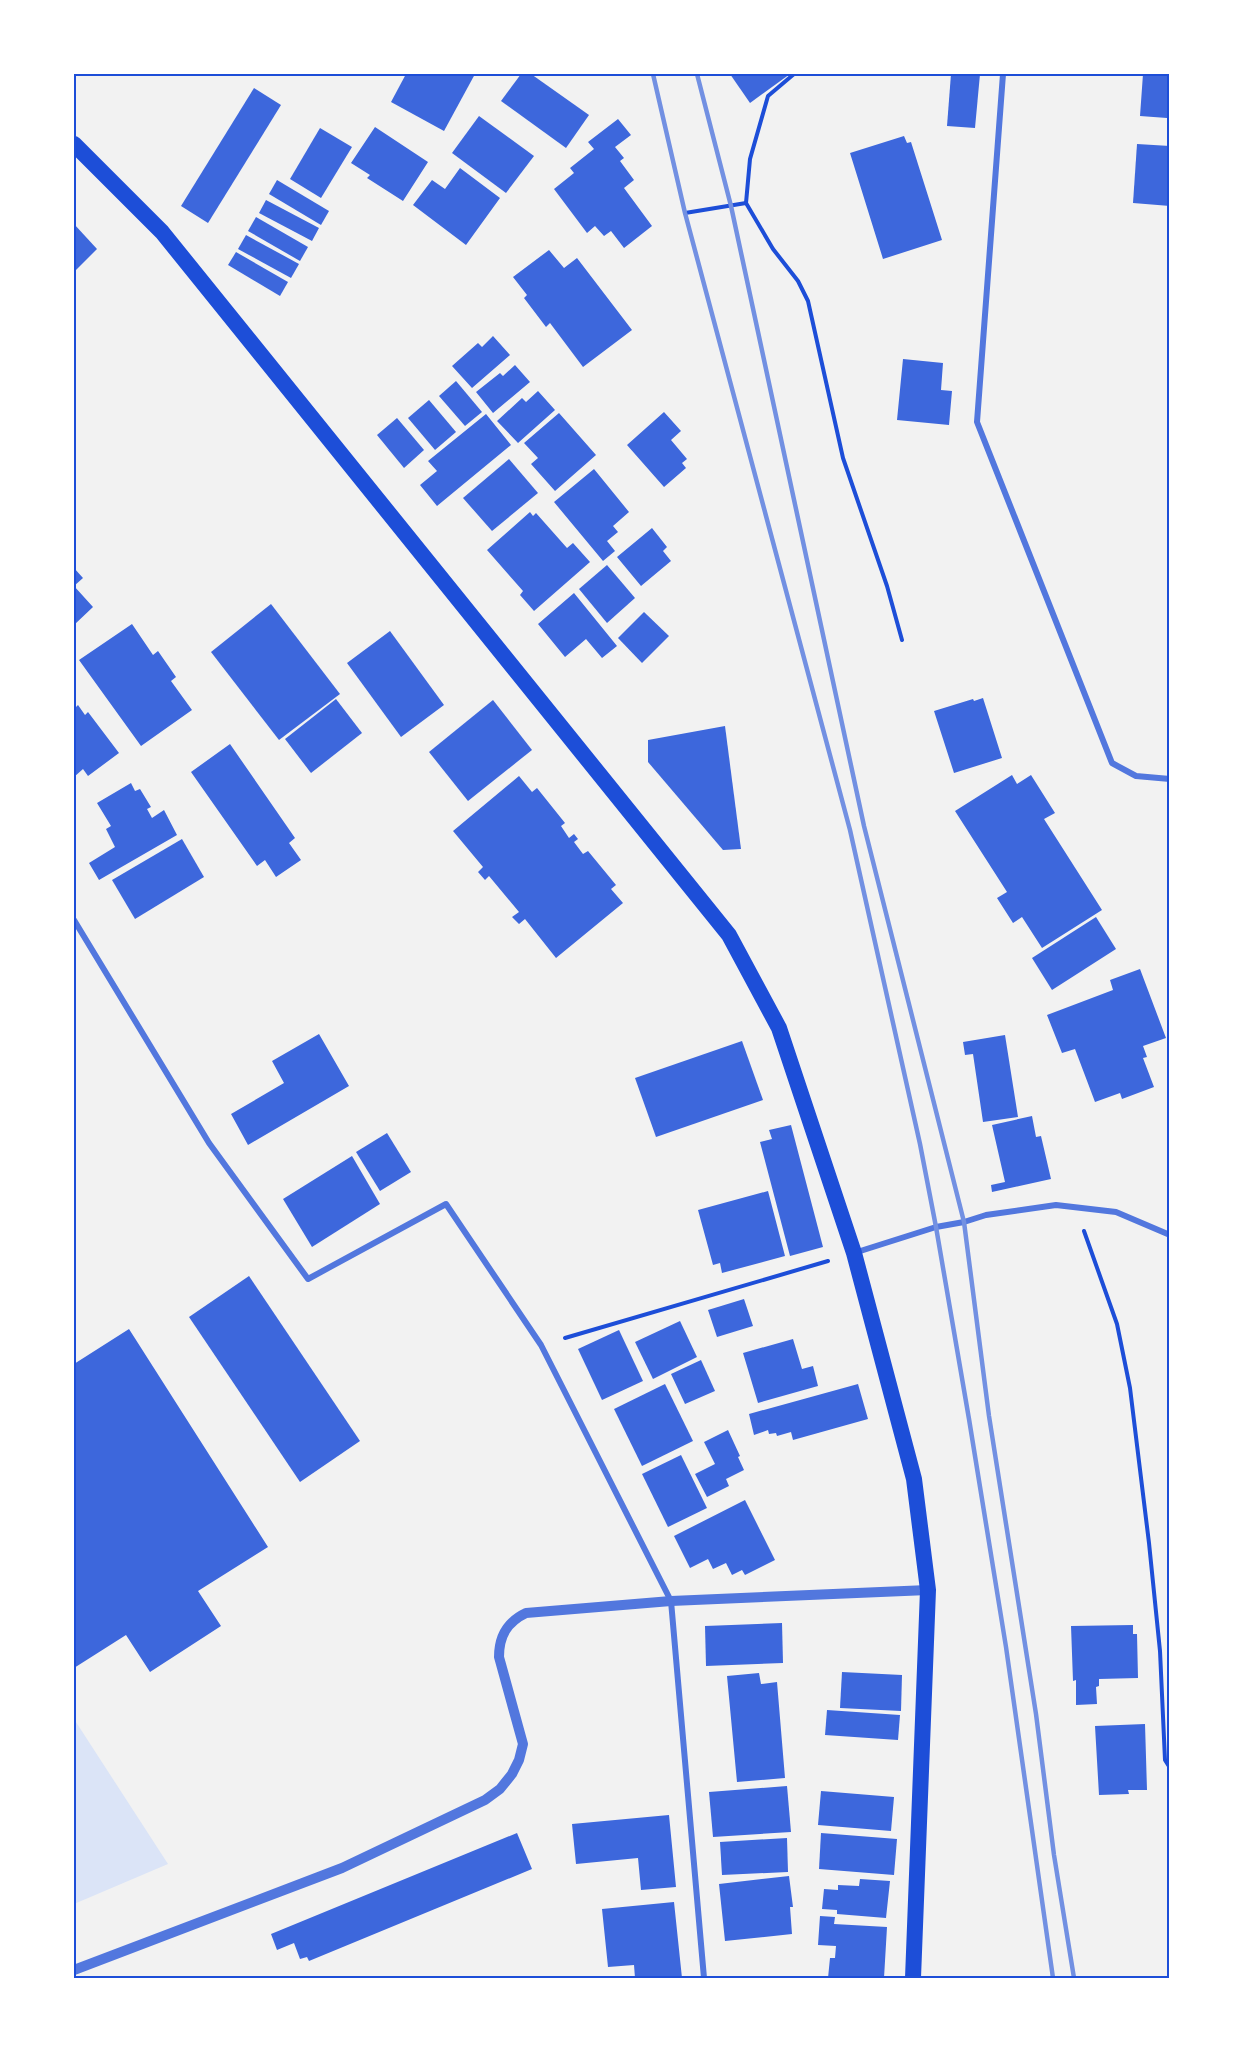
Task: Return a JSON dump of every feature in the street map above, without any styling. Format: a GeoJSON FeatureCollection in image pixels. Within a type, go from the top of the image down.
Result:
{"type":"FeatureCollection","features":[{"type":"Feature","properties":{"kind":"highway"},"geometry":{"type":"LineString","coordinates":[[74,144],[162,232],[729,936],[779,1028],[854,1253],[914,1479],[928,1590],[913,1978]]}},
{"type":"Feature","properties":{"kind":"street"},"geometry":{"type":"LineString","coordinates":[[1003,74],[977,422],[1112,763],[1136,776],[1170,779]]}},
{"type":"Feature","properties":{"kind":"street"},"geometry":{"type":"LineString","coordinates":[[74,920],[209,1143],[308,1279],[446,1204],[541,1345],[671,1601],[704,1978]]}},
{"type":"Feature","properties":{"kind":"street"},"geometry":{"type":"LineString","coordinates":[[854,1253],[936,1227],[986,1215],[1056,1205],[1116,1212],[1170,1235]]}},
{"type":"Feature","properties":{"kind":"street"},"geometry":{"type":"LineString","coordinates":[[74,1970],[342,1868],[485,1800],[500,1789],[512,1774],[523,1744],[499,1657],[499,1645],[508,1625],[516,1618],[537,1611],[671,1601],[928,1590]]}},
{"type":"Feature","properties":{"kind":"path"},"geometry":{"type":"LineString","coordinates":[[794,74],[768,96],[750,159],[746,203],[773,249],[798,281],[808,301],[843,458],[887,586],[902,640]]}},
{"type":"Feature","properties":{"kind":"path"},"geometry":{"type":"LineString","coordinates":[[685,213],[746,203]]}},
{"type":"Feature","properties":{"kind":"path"},"geometry":{"type":"LineString","coordinates":[[1077,1207],[1091,1254],[1117,1324],[1130,1388],[1160,1651],[1165,1760],[1170,1768]]}},
{"type":"Feature","properties":{"kind":"path"},"geometry":{"type":"LineString","coordinates":[[541,1345],[854,1253]]}},
{"type":"Feature","properties":{"kind":"shaded area"},"geometry":{"type":"Polygon","coordinates":[[[74,1719],[168,1864],[74,1904],[74,1719]]]}},
{"type":"Feature","properties":{"kind":"building"},"geometry":{"type":"Polygon","coordinates":[[[406,74],[475,74],[444,131],[391,102],[406,74]]]}},
{"type":"Feature","properties":{"kind":"building"},"geometry":{"type":"Polygon","coordinates":[[[521,74],[531,74],[589,115],[566,148],[501,101],[521,74]]]}},
{"type":"Feature","properties":{"kind":"building"},"geometry":{"type":"Polygon","coordinates":[[[730,74],[790,74],[750,103],[730,74]]]}},
{"type":"Feature","properties":{"kind":"building"},"geometry":{"type":"Polygon","coordinates":[[[951,74],[980,74],[975,128],[947,126],[951,74]]]}},
{"type":"Feature","properties":{"kind":"building"},"geometry":{"type":"Polygon","coordinates":[[[1143,74],[1170,74],[1170,115],[1167,115],[1167,118],[1140,116],[1143,74]]]}},
{"type":"Feature","properties":{"kind":"building"},"geometry":{"type":"Polygon","coordinates":[[[254,88],[281,105],[208,223],[181,206],[254,88]]]}},
{"type":"Feature","properties":{"kind":"building"},"geometry":{"type":"Polygon","coordinates":[[[479,116],[534,156],[506,193],[452,153],[479,116]]]}},
{"type":"Feature","properties":{"kind":"building"},"geometry":{"type":"Polygon","coordinates":[[[618,119],[631,135],[615,147],[624,158],[620,161],[634,180],[624,188],[652,226],[624,248],[611,231],[604,236],[595,226],[587,233],[554,189],[574,173],[570,168],[594,149],[588,142],[618,119]]]}},
{"type":"Feature","properties":{"kind":"building"},"geometry":{"type":"Polygon","coordinates":[[[375,127],[428,162],[403,201],[367,178],[370,175],[351,163],[375,127]]]}},
{"type":"Feature","properties":{"kind":"building"},"geometry":{"type":"Polygon","coordinates":[[[320,128],[352,147],[321,198],[290,179],[320,128]]]}},
{"type":"Feature","properties":{"kind":"building"},"geometry":{"type":"Polygon","coordinates":[[[904,136],[907,143],[911,142],[942,240],[883,259],[850,153],[904,136]]]}},
{"type":"Feature","properties":{"kind":"building"},"geometry":{"type":"Polygon","coordinates":[[[1137,144],[1170,146],[1170,206],[1133,203],[1137,144]]]}},
{"type":"Feature","properties":{"kind":"building"},"geometry":{"type":"Polygon","coordinates":[[[460,168],[500,198],[466,245],[413,205],[432,180],[445,189],[460,168]]]}},
{"type":"Feature","properties":{"kind":"building"},"geometry":{"type":"Polygon","coordinates":[[[277,180],[329,211],[321,225],[269,194],[277,180]]]}},
{"type":"Feature","properties":{"kind":"building"},"geometry":{"type":"Polygon","coordinates":[[[266,200],[319,228],[312,241],[259,213],[266,200]]]}},
{"type":"Feature","properties":{"kind":"building"},"geometry":{"type":"Polygon","coordinates":[[[256,217],[308,247],[300,261],[248,231],[256,217]]]}},
{"type":"Feature","properties":{"kind":"building"},"geometry":{"type":"Polygon","coordinates":[[[74,224],[97,249],[74,272],[74,224]]]}},
{"type":"Feature","properties":{"kind":"building"},"geometry":{"type":"Polygon","coordinates":[[[246,235],[299,264],[291,278],[238,249],[246,235]]]}},
{"type":"Feature","properties":{"kind":"building"},"geometry":{"type":"Polygon","coordinates":[[[549,250],[564,268],[577,258],[632,330],[583,367],[550,323],[546,327],[524,298],[527,295],[513,277],[549,250]]]}},
{"type":"Feature","properties":{"kind":"building"},"geometry":{"type":"Polygon","coordinates":[[[236,252],[288,282],[280,296],[228,265],[236,252]]]}},
{"type":"Feature","properties":{"kind":"building"},"geometry":{"type":"Polygon","coordinates":[[[493,336],[510,355],[472,388],[452,366],[478,343],[482,347],[493,336]]]}},
{"type":"Feature","properties":{"kind":"building"},"geometry":{"type":"Polygon","coordinates":[[[903,359],[943,363],[941,390],[952,391],[949,425],[897,420],[903,359]]]}},
{"type":"Feature","properties":{"kind":"building"},"geometry":{"type":"Polygon","coordinates":[[[515,365],[530,382],[493,413],[476,392],[500,373],[503,376],[515,365]]]}},
{"type":"Feature","properties":{"kind":"building"},"geometry":{"type":"Polygon","coordinates":[[[456,381],[482,412],[465,426],[439,396],[456,381]]]}},
{"type":"Feature","properties":{"kind":"building"},"geometry":{"type":"Polygon","coordinates":[[[538,391],[555,410],[518,443],[497,421],[522,398],[526,402],[538,391]]]}},
{"type":"Feature","properties":{"kind":"building"},"geometry":{"type":"Polygon","coordinates":[[[429,400],[456,432],[435,450],[408,418],[429,400]]]}},
{"type":"Feature","properties":{"kind":"building"},"geometry":{"type":"Polygon","coordinates":[[[664,412],[681,431],[671,440],[687,459],[682,463],[686,468],[664,487],[627,445],[664,412]]]}},
{"type":"Feature","properties":{"kind":"building"},"geometry":{"type":"Polygon","coordinates":[[[559,413],[596,455],[555,491],[531,464],[538,458],[524,443],[559,413]]]}},
{"type":"Feature","properties":{"kind":"building"},"geometry":{"type":"Polygon","coordinates":[[[486,414],[511,445],[437,506],[420,485],[437,471],[428,461],[486,414]]]}},
{"type":"Feature","properties":{"kind":"building"},"geometry":{"type":"Polygon","coordinates":[[[397,418],[424,450],[404,468],[377,435],[397,418]]]}},
{"type":"Feature","properties":{"kind":"building"},"geometry":{"type":"Polygon","coordinates":[[[509,459],[538,493],[492,531],[463,498],[509,459]]]}},
{"type":"Feature","properties":{"kind":"building"},"geometry":{"type":"Polygon","coordinates":[[[594,469],[629,512],[613,526],[618,532],[607,541],[615,551],[603,561],[554,502],[594,469]]]}},
{"type":"Feature","properties":{"kind":"building"},"geometry":{"type":"Polygon","coordinates":[[[530,512],[533,516],[536,513],[567,548],[573,543],[590,562],[534,611],[520,595],[523,591],[487,550],[530,512]]]}},
{"type":"Feature","properties":{"kind":"building"},"geometry":{"type":"Polygon","coordinates":[[[652,528],[667,547],[663,551],[671,561],[641,586],[617,557],[652,528]]]}},
{"type":"Feature","properties":{"kind":"building"},"geometry":{"type":"Polygon","coordinates":[[[607,565],[635,598],[607,623],[579,589],[607,565]]]}},
{"type":"Feature","properties":{"kind":"building"},"geometry":{"type":"Polygon","coordinates":[[[74,568],[83,578],[74,586],[74,568]]]}},
{"type":"Feature","properties":{"kind":"building"},"geometry":{"type":"Polygon","coordinates":[[[74,586],[93,607],[74,625],[74,586]]]}},
{"type":"Feature","properties":{"kind":"building"},"geometry":{"type":"Polygon","coordinates":[[[574,593],[617,646],[602,658],[586,639],[565,657],[538,624],[574,593]]]}},
{"type":"Feature","properties":{"kind":"building"},"geometry":{"type":"Polygon","coordinates":[[[271,604],[340,694],[279,740],[211,652],[271,604]]]}},
{"type":"Feature","properties":{"kind":"building"},"geometry":{"type":"Polygon","coordinates":[[[644,612],[669,636],[642,663],[618,638],[644,612]]]}},
{"type":"Feature","properties":{"kind":"building"},"geometry":{"type":"Polygon","coordinates":[[[132,624],[153,655],[158,651],[176,677],[171,681],[192,710],[141,746],[79,660],[132,624]]]}},
{"type":"Feature","properties":{"kind":"building"},"geometry":{"type":"Polygon","coordinates":[[[390,631],[444,705],[401,737],[347,663],[390,631]]]}},
{"type":"Feature","properties":{"kind":"building"},"geometry":{"type":"Polygon","coordinates":[[[983,698],[1002,758],[954,773],[934,711],[983,698]]]}},
{"type":"Feature","properties":{"kind":"building"},"geometry":{"type":"Polygon","coordinates":[[[336,699],[362,733],[311,773],[285,739],[336,699]]]}},
{"type":"Feature","properties":{"kind":"building"},"geometry":{"type":"Polygon","coordinates":[[[493,700],[532,750],[468,801],[429,752],[493,700]]]}},
{"type":"Feature","properties":{"kind":"building"},"geometry":{"type":"Polygon","coordinates":[[[78,705],[85,715],[88,712],[119,753],[88,776],[83,769],[74,777],[74,709],[78,705]]]}},
{"type":"Feature","properties":{"kind":"building"},"geometry":{"type":"Polygon","coordinates":[[[725,726],[741,849],[723,850],[648,762],[648,740],[725,726]]]}},
{"type":"Feature","properties":{"kind":"building"},"geometry":{"type":"Polygon","coordinates":[[[230,744],[295,838],[289,843],[301,860],[276,877],[265,860],[257,866],[191,772],[230,744]]]}},
{"type":"Feature","properties":{"kind":"building"},"geometry":{"type":"Polygon","coordinates":[[[1012,775],[1017,784],[1031,775],[1055,813],[1044,819],[1102,910],[1042,948],[1022,917],[1013,923],[997,898],[1007,892],[955,811],[1012,775]]]}},
{"type":"Feature","properties":{"kind":"building"},"geometry":{"type":"Polygon","coordinates":[[[519,776],[532,792],[537,788],[565,823],[561,826],[569,838],[574,834],[578,839],[574,842],[583,854],[588,851],[616,885],[611,889],[623,903],[556,958],[525,919],[519,924],[512,917],[519,912],[489,876],[485,880],[478,872],[483,867],[453,831],[519,776]]]}},
{"type":"Feature","properties":{"kind":"building"},"geometry":{"type":"Polygon","coordinates":[[[131,783],[135,791],[140,789],[151,807],[147,809],[152,818],[164,810],[177,835],[99,880],[89,863],[115,847],[106,829],[111,826],[97,803],[131,783]]]}},
{"type":"Feature","properties":{"kind":"building"},"geometry":{"type":"Polygon","coordinates":[[[182,839],[204,877],[135,919],[112,880],[182,839]]]}},
{"type":"Feature","properties":{"kind":"building"},"geometry":{"type":"Polygon","coordinates":[[[1096,917],[1116,949],[1052,990],[1032,958],[1096,917]]]}},
{"type":"Feature","properties":{"kind":"building"},"geometry":{"type":"Polygon","coordinates":[[[1140,969],[1166,1038],[1143,1046],[1147,1057],[1143,1058],[1154,1087],[1122,1099],[1120,1093],[1095,1102],[1075,1049],[1062,1053],[1047,1015],[1113,990],[1110,980],[1140,969]]]}},
{"type":"Feature","properties":{"kind":"building"},"geometry":{"type":"Polygon","coordinates":[[[319,1034],[349,1086],[248,1145],[231,1114],[284,1083],[272,1061],[319,1034]]]}},
{"type":"Feature","properties":{"kind":"building"},"geometry":{"type":"Polygon","coordinates":[[[1005,1035],[1018,1117],[983,1122],[973,1054],[965,1055],[963,1042],[1005,1035]]]}},
{"type":"Feature","properties":{"kind":"building"},"geometry":{"type":"Polygon","coordinates":[[[742,1041],[763,1100],[656,1137],[635,1078],[742,1041]]]}},
{"type":"Feature","properties":{"kind":"building"},"geometry":{"type":"Polygon","coordinates":[[[1032,1116],[1036,1137],[1041,1136],[1051,1179],[992,1192],[991,1185],[1005,1182],[992,1125],[1032,1116]]]}},
{"type":"Feature","properties":{"kind":"building"},"geometry":{"type":"Polygon","coordinates":[[[791,1125],[823,1247],[790,1256],[760,1142],[772,1139],[769,1130],[791,1125]]]}},
{"type":"Feature","properties":{"kind":"building"},"geometry":{"type":"Polygon","coordinates":[[[387,1133],[411,1172],[380,1191],[356,1152],[387,1133]]]}},
{"type":"Feature","properties":{"kind":"building"},"geometry":{"type":"Polygon","coordinates":[[[352,1156],[380,1204],[312,1247],[283,1199],[352,1156]]]}},
{"type":"Feature","properties":{"kind":"building"},"geometry":{"type":"Polygon","coordinates":[[[768,1191],[785,1256],[722,1273],[720,1263],[713,1265],[698,1210],[768,1191]]]}},
{"type":"Feature","properties":{"kind":"building"},"geometry":{"type":"Polygon","coordinates":[[[249,1276],[360,1441],[300,1482],[189,1317],[249,1276]]]}},
{"type":"Feature","properties":{"kind":"building"},"geometry":{"type":"Polygon","coordinates":[[[744,1299],[753,1326],[717,1337],[708,1310],[744,1299]]]}},
{"type":"Feature","properties":{"kind":"building"},"geometry":{"type":"Polygon","coordinates":[[[680,1321],[697,1357],[653,1379],[635,1342],[680,1321]]]}},
{"type":"Feature","properties":{"kind":"building"},"geometry":{"type":"Polygon","coordinates":[[[129,1329],[268,1547],[198,1591],[221,1626],[150,1672],[126,1635],[74,1668],[74,1364],[129,1329]]]}},
{"type":"Feature","properties":{"kind":"building"},"geometry":{"type":"Polygon","coordinates":[[[619,1330],[643,1381],[602,1400],[578,1349],[619,1330]]]}},
{"type":"Feature","properties":{"kind":"building"},"geometry":{"type":"Polygon","coordinates":[[[793,1339],[802,1369],[813,1366],[818,1386],[758,1403],[743,1353],[793,1339]]]}},
{"type":"Feature","properties":{"kind":"building"},"geometry":{"type":"Polygon","coordinates":[[[701,1360],[715,1391],[685,1404],[671,1374],[701,1360]]]}},
{"type":"Feature","properties":{"kind":"building"},"geometry":{"type":"Polygon","coordinates":[[[665,1384],[693,1441],[642,1466],[614,1409],[665,1384]]]}},
{"type":"Feature","properties":{"kind":"building"},"geometry":{"type":"Polygon","coordinates":[[[858,1384],[868,1419],[793,1440],[791,1432],[777,1436],[776,1433],[769,1434],[768,1430],[754,1435],[749,1414],[858,1384]]]}},
{"type":"Feature","properties":{"kind":"building"},"geometry":{"type":"Polygon","coordinates":[[[728,1430],[744,1470],[726,1479],[729,1486],[707,1497],[695,1474],[715,1464],[704,1442],[728,1430]]]}},
{"type":"Feature","properties":{"kind":"building"},"geometry":{"type":"Polygon","coordinates":[[[681,1455],[707,1508],[668,1527],[642,1474],[681,1455]]]}},
{"type":"Feature","properties":{"kind":"building"},"geometry":{"type":"Polygon","coordinates":[[[745,1500],[775,1560],[745,1575],[742,1570],[732,1575],[726,1563],[713,1569],[708,1559],[690,1568],[674,1536],[745,1500]]]}},
{"type":"Feature","properties":{"kind":"building"},"geometry":{"type":"Polygon","coordinates":[[[782,1623],[783,1663],[706,1666],[705,1626],[782,1623]]]}},
{"type":"Feature","properties":{"kind":"building"},"geometry":{"type":"Polygon","coordinates":[[[1133,1625],[1133,1634],[1137,1634],[1138,1678],[1099,1679],[1099,1686],[1096,1687],[1097,1704],[1076,1705],[1071,1626],[1133,1625]]]}},
{"type":"Feature","properties":{"kind":"building"},"geometry":{"type":"Polygon","coordinates":[[[842,1672],[902,1675],[901,1711],[840,1708],[842,1672]]]}},
{"type":"Feature","properties":{"kind":"building"},"geometry":{"type":"Polygon","coordinates":[[[759,1673],[761,1684],[777,1682],[785,1778],[737,1782],[727,1676],[759,1673]]]}},
{"type":"Feature","properties":{"kind":"building"},"geometry":{"type":"Polygon","coordinates":[[[827,1710],[900,1715],[898,1740],[825,1735],[827,1710]]]}},
{"type":"Feature","properties":{"kind":"building"},"geometry":{"type":"Polygon","coordinates":[[[1145,1724],[1147,1790],[1128,1790],[1129,1794],[1099,1795],[1095,1726],[1145,1724]]]}},
{"type":"Feature","properties":{"kind":"building"},"geometry":{"type":"Polygon","coordinates":[[[787,1786],[791,1832],[713,1837],[709,1792],[787,1786]]]}},
{"type":"Feature","properties":{"kind":"building"},"geometry":{"type":"Polygon","coordinates":[[[821,1791],[894,1797],[891,1831],[818,1825],[821,1791]]]}},
{"type":"Feature","properties":{"kind":"building"},"geometry":{"type":"Polygon","coordinates":[[[669,1815],[676,1887],[641,1890],[638,1858],[576,1864],[572,1824],[669,1815]]]}},
{"type":"Feature","properties":{"kind":"building"},"geometry":{"type":"Polygon","coordinates":[[[517,1833],[532,1869],[309,1961],[307,1957],[300,1959],[294,1943],[277,1950],[271,1934],[517,1833]]]}},
{"type":"Feature","properties":{"kind":"building"},"geometry":{"type":"Polygon","coordinates":[[[821,1833],[897,1839],[894,1875],[819,1869],[821,1833]]]}},
{"type":"Feature","properties":{"kind":"building"},"geometry":{"type":"Polygon","coordinates":[[[787,1838],[788,1872],[722,1875],[720,1842],[787,1838]]]}},
{"type":"Feature","properties":{"kind":"building"},"geometry":{"type":"Polygon","coordinates":[[[789,1876],[793,1907],[790,1907],[792,1934],[725,1941],[719,1884],[789,1876]]]}},
{"type":"Feature","properties":{"kind":"building"},"geometry":{"type":"Polygon","coordinates":[[[860,1879],[890,1881],[886,1918],[837,1914],[837,1910],[822,1909],[824,1889],[838,1890],[838,1885],[859,1886],[860,1879]]]}},
{"type":"Feature","properties":{"kind":"building"},"geometry":{"type":"Polygon","coordinates":[[[674,1902],[682,1978],[635,1978],[634,1965],[608,1967],[602,1909],[674,1902]]]}},
{"type":"Feature","properties":{"kind":"building"},"geometry":{"type":"Polygon","coordinates":[[[820,1916],[835,1917],[834,1924],[887,1927],[884,1978],[828,1978],[830,1958],[835,1958],[836,1946],[818,1945],[820,1916]]]}},
{"type":"Feature","properties":{"kind":"railway"},"geometry":{"type":"LineString","coordinates":[[653,74],[685,213],[850,830],[920,1144],[969,1419],[1006,1647],[1053,1978]]}},
{"type":"Feature","properties":{"kind":"railway"},"geometry":{"type":"LineString","coordinates":[[697,74],[731,206],[864,826],[964,1222],[989,1416],[1036,1714],[1054,1855],[1074,1978]]}}]}
